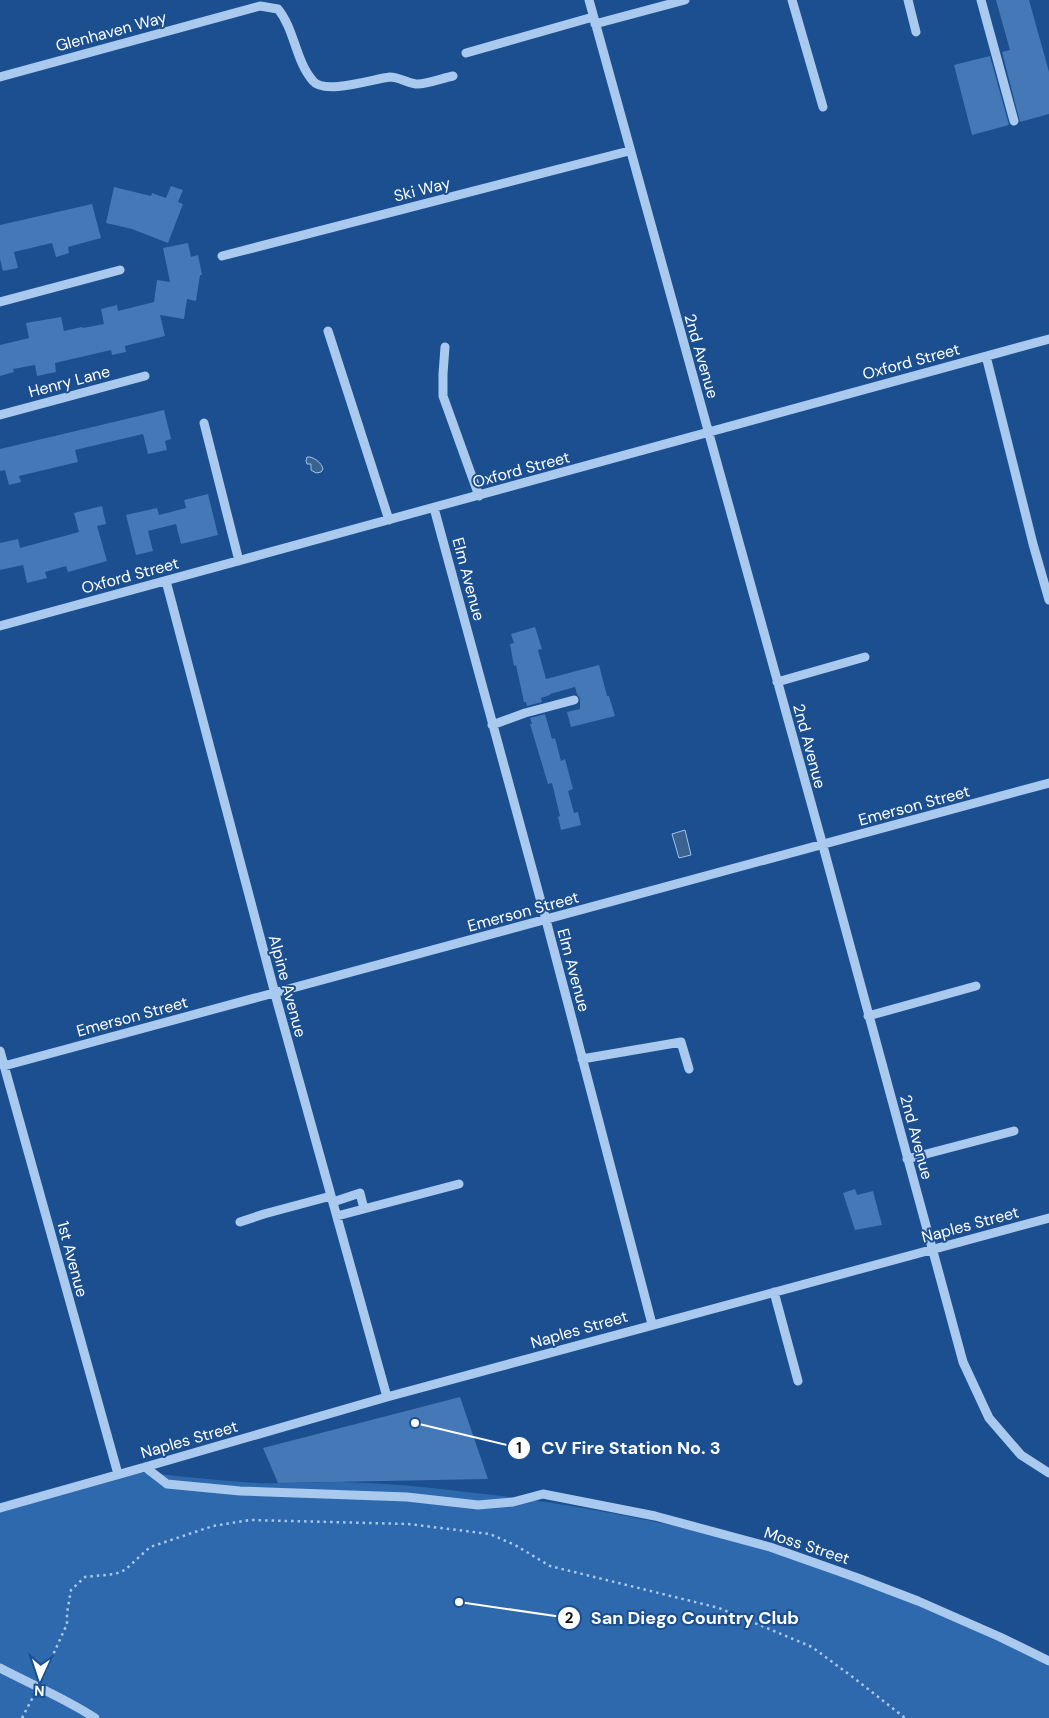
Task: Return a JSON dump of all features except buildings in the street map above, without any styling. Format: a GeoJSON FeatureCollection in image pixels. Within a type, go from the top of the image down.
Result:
{"type":"FeatureCollection","features":[{"type":"Feature","properties":{"kind":"street","name":"2nd Avenue"},"geometry":{"type":"LineString","coordinates":[[589,0],[629,151],[823,846],[963,1362],[989,1418],[1021,1455],[1049,1474]]}},
{"type":"Feature","properties":{"kind":"street"},"geometry":{"type":"LineString","coordinates":[[466,53],[685,0]]}},
{"type":"Feature","properties":{"kind":"street"},"geometry":{"type":"LineString","coordinates":[[792,0],[824,107]]}},
{"type":"Feature","properties":{"kind":"street"},"geometry":{"type":"LineString","coordinates":[[908,0],[916,32]]}},
{"type":"Feature","properties":{"kind":"street"},"geometry":{"type":"LineString","coordinates":[[981,0],[1014,120]]}},
{"type":"Feature","properties":{"kind":"street","name":"Glenhaven Way"},"geometry":{"type":"LineString","coordinates":[[0,77],[260,6],[278,9],[285,17],[303,68],[314,83],[325,87],[336,87],[393,77],[417,84],[453,76]]}},
{"type":"Feature","properties":{"kind":"street","name":"Ski Way"},"geometry":{"type":"LineString","coordinates":[[222,256],[629,151]]}},
{"type":"Feature","properties":{"kind":"street"},"geometry":{"type":"LineString","coordinates":[[0,302],[120,270]]}},
{"type":"Feature","properties":{"kind":"street"},"geometry":{"type":"LineString","coordinates":[[328,331],[389,520]]}},
{"type":"Feature","properties":{"kind":"street","name":"Oxford Street"},"geometry":{"type":"LineString","coordinates":[[0,626],[1049,339]]}},
{"type":"Feature","properties":{"kind":"street"},"geometry":{"type":"LineString","coordinates":[[445,347],[443,396],[480,496]]}},
{"type":"Feature","properties":{"kind":"street"},"geometry":{"type":"LineString","coordinates":[[986,356],[1049,600]]}},
{"type":"Feature","properties":{"kind":"street","name":"Henry Lane"},"geometry":{"type":"LineString","coordinates":[[0,415],[145,376]]}},
{"type":"Feature","properties":{"kind":"street"},"geometry":{"type":"LineString","coordinates":[[204,423],[239,561]]}},
{"type":"Feature","properties":{"kind":"street","name":"Elm Avenue"},"geometry":{"type":"LineString","coordinates":[[434,508],[546,920],[652,1324]]}},
{"type":"Feature","properties":{"kind":"street","name":"Alpine Avenue"},"geometry":{"type":"LineString","coordinates":[[166,581],[275,993],[387,1397]]}},
{"type":"Feature","properties":{"kind":"street"},"geometry":{"type":"LineString","coordinates":[[777,682],[865,657]]}},
{"type":"Feature","properties":{"kind":"street"},"geometry":{"type":"LineString","coordinates":[[492,724],[574,700]]}},
{"type":"Feature","properties":{"kind":"street","name":"Emerson Street"},"geometry":{"type":"LineString","coordinates":[[4,1066],[823,846],[1049,783]]}},
{"type":"Feature","properties":{"kind":"street"},"geometry":{"type":"LineString","coordinates":[[868,1016],[976,986]]}},
{"type":"Feature","properties":{"kind":"street"},"geometry":{"type":"LineString","coordinates":[[582,1059],[681,1042],[689,1069]]}},
{"type":"Feature","properties":{"kind":"street","name":"1st Avenue"},"geometry":{"type":"LineString","coordinates":[[0,1051],[118,1474]]}},
{"type":"Feature","properties":{"kind":"street"},"geometry":{"type":"LineString","coordinates":[[907,1160],[1014,1130]]}},
{"type":"Feature","properties":{"kind":"street"},"geometry":{"type":"LineString","coordinates":[[337,1216],[459,1184]]}},
{"type":"Feature","properties":{"kind":"street"},"geometry":{"type":"LineString","coordinates":[[240,1222],[264,1214],[360,1193],[364,1209]]}},
{"type":"Feature","properties":{"kind":"street","name":"Naples Street"},"geometry":{"type":"LineString","coordinates":[[0,1508],[387,1397],[1049,1218]]}},
{"type":"Feature","properties":{"kind":"street"},"geometry":{"type":"LineString","coordinates":[[774,1292],[798,1381]]}},
{"type":"Feature","properties":{"kind":"street","name":"Moss Street"},"geometry":{"type":"LineString","coordinates":[[146,1467],[167,1484],[240,1491],[407,1497],[478,1505],[513,1502],[543,1494],[655,1516],[770,1547],[855,1577],[918,1601],[1049,1661]]}},
{"type":"Feature","properties":{"kind":"street"},"geometry":{"type":"LineString","coordinates":[[0,1668],[76,1705],[95,1718]]}},
{"type":"Feature","properties":{"kind":"path"},"geometry":{"type":"LineString","coordinates":[[22,1718],[38,1688],[66,1624],[72,1590],[84,1578],[115,1574],[125,1570],[150,1547],[213,1526],[250,1520],[408,1524],[490,1534],[515,1545],[550,1566],[719,1608],[812,1647],[905,1718]]}},
{"type":"Feature","properties":{"kind":"shaded area"},"geometry":{"type":"Polygon","coordinates":[[[307,457],[319,462],[323,469],[321,472],[316,473],[311,470],[311,464],[307,464],[306,461],[307,457]]]}},
{"type":"Feature","properties":{"kind":"shaded area"},"geometry":{"type":"Polygon","coordinates":[[[685,830],[691,855],[679,858],[672,834],[685,830]]]}},
{"type":"Feature","properties":{"kind":"shaded area"},"geometry":{"type":"Polygon","coordinates":[[[116,1470],[256,1483],[357,1482],[444,1489],[565,1505],[726,1538],[778,1553],[881,1588],[1049,1661],[1049,1718],[0,1718],[0,1504],[75,1484],[116,1470]]]}},
{"type":"Feature","properties":{"kind":"place","name":"CV Fire Station No. 3"},"geometry":{"type":"Point","coordinates":[415,1423]}},
{"type":"Feature","properties":{"kind":"place","name":"San Diego Country Club"},"geometry":{"type":"Point","coordinates":[459,1602]}}]}
